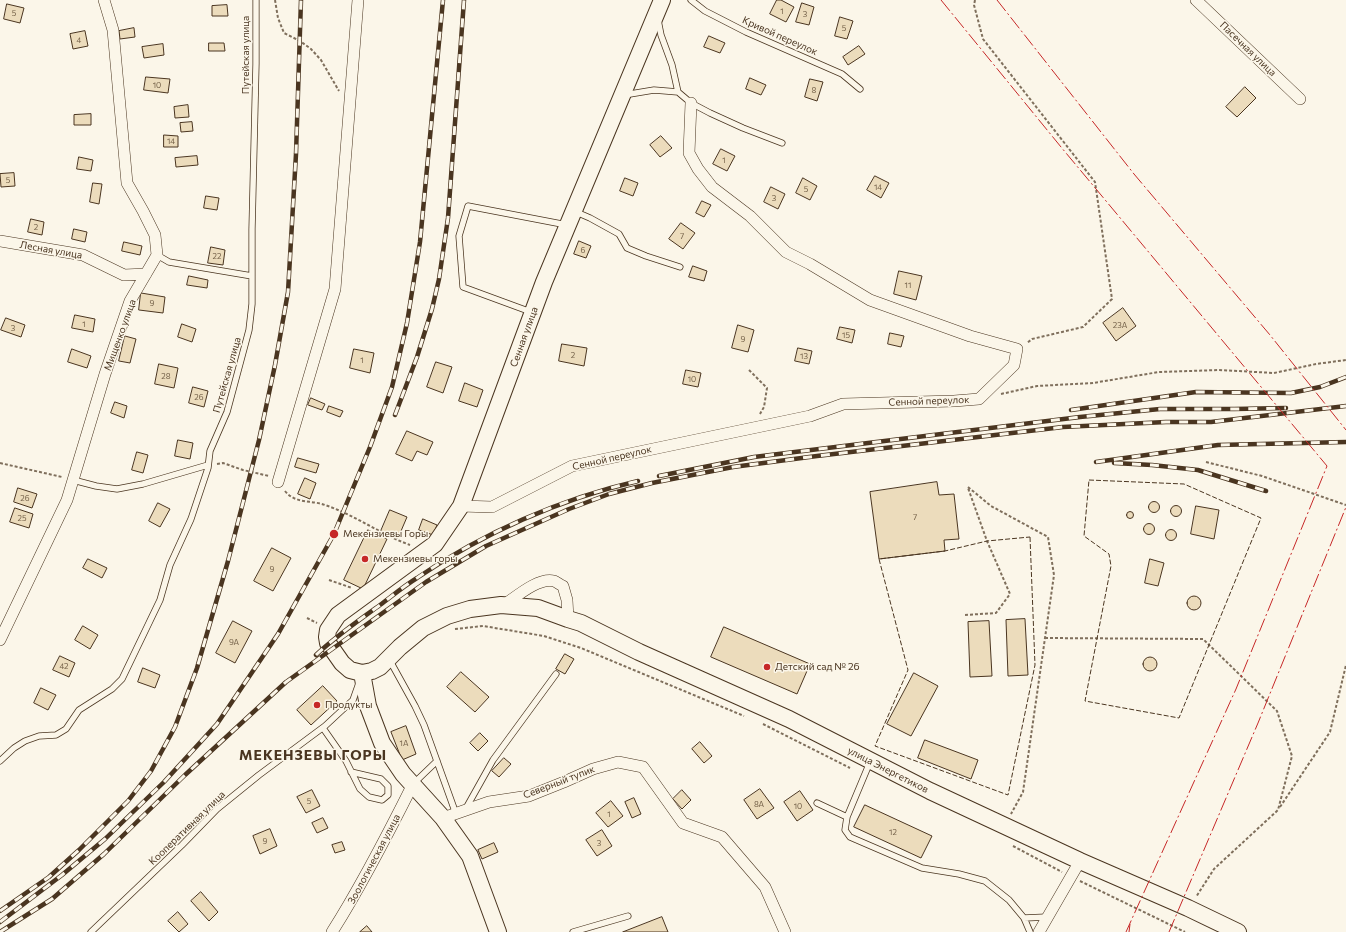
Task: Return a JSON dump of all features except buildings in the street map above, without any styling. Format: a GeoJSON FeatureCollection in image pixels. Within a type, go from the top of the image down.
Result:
{"type":"FeatureCollection","features":[{"type":"Feature","properties":{"kind":"main road","name":"Сенная улица"},"geometry":{"type":"LineString","coordinates":[[362,674],[350,670],[342,663],[328,643],[326,637],[328,630],[338,615],[435,544],[461,506],[533,313],[659,7]]}},
{"type":"Feature","properties":{"kind":"main road","name":"улица Энергетиков"},"geometry":{"type":"LineString","coordinates":[[362,674],[380,667],[423,628],[436,621],[470,609],[504,605],[538,608],[581,624],[790,719],[930,791],[1080,861],[1188,908],[1238,932]]}},
{"type":"Feature","properties":{"kind":"main road"},"geometry":{"type":"LineString","coordinates":[[362,674],[368,706],[382,743],[403,774],[413,784],[454,815],[498,932]]}},
{"type":"Feature","properties":{"kind":"street"},"geometry":{"type":"LineString","coordinates":[[104,0],[113,30],[127,183],[155,234],[157,255]]}},
{"type":"Feature","properties":{"kind":"street"},"geometry":{"type":"LineString","coordinates":[[278,482],[335,289],[358,0]]}},
{"type":"Feature","properties":{"kind":"street","name":"Пасечная улица"},"geometry":{"type":"LineString","coordinates":[[1196,0],[1300,99]]}},
{"type":"Feature","properties":{"kind":"street"},"geometry":{"type":"LineString","coordinates":[[690,103],[689,153],[698,169],[712,187],[750,216],[786,252],[810,264],[870,300],[970,336],[1017,349]]}},
{"type":"Feature","properties":{"kind":"street","name":"Лесная улица"},"geometry":{"type":"LineString","coordinates":[[0,241],[82,255],[124,275],[146,274]]}},
{"type":"Feature","properties":{"kind":"street","name":"Мищенко улица"},"geometry":{"type":"LineString","coordinates":[[1,636],[67,500],[105,374],[130,301],[157,255]]}},
{"type":"Feature","properties":{"kind":"street","name":"Сенной переулок"},"geometry":{"type":"LineString","coordinates":[[461,506],[492,507],[572,466],[810,416],[843,404],[978,399],[1014,365],[1017,349]]}},
{"type":"Feature","properties":{"kind":"street"},"geometry":{"type":"LineString","coordinates":[[504,605],[536,584],[554,581],[563,586],[567,600],[568,619]]}},
{"type":"Feature","properties":{"kind":"street","name":"Северный тупик"},"geometry":{"type":"LineString","coordinates":[[454,815],[489,802],[529,796],[599,767],[618,762],[643,767],[683,823],[722,837],[765,887],[784,932]]}},
{"type":"Feature","properties":{"kind":"street","name":"Зоологическая улица"},"geometry":{"type":"LineString","coordinates":[[332,932],[372,864],[413,784]]}},
{"type":"Feature","properties":{"kind":"street"},"geometry":{"type":"LineString","coordinates":[[1038,932],[1080,861]]}},
{"type":"Feature","properties":{"kind":"lane","name":"Путейская улица"},"geometry":{"type":"LineString","coordinates":[[0,761],[14,748],[25,741],[39,736],[56,735],[66,729],[79,710],[112,689],[122,679],[160,600],[170,565],[191,519],[208,465],[210,451],[227,412],[249,330],[252,304],[256,0]]}},
{"type":"Feature","properties":{"kind":"lane","name":"Кривой переулок"},"geometry":{"type":"LineString","coordinates":[[691,0],[705,11],[746,32],[842,74],[860,89]]}},
{"type":"Feature","properties":{"kind":"lane"},"geometry":{"type":"LineString","coordinates":[[659,7],[661,35],[672,65],[678,92],[690,103],[742,128],[782,143]]}},
{"type":"Feature","properties":{"kind":"lane"},"geometry":{"type":"LineString","coordinates":[[622,95],[654,90],[678,92]]}},
{"type":"Feature","properties":{"kind":"lane"},"geometry":{"type":"LineString","coordinates":[[533,313],[463,287],[460,236],[468,206],[571,218],[590,218],[619,234],[627,248],[680,267]]}},
{"type":"Feature","properties":{"kind":"lane"},"geometry":{"type":"LineString","coordinates":[[157,255],[169,262],[252,276]]}},
{"type":"Feature","properties":{"kind":"lane"},"geometry":{"type":"LineString","coordinates":[[73,480],[96,486],[117,489],[144,484],[208,465]]}},
{"type":"Feature","properties":{"kind":"lane"},"geometry":{"type":"LineString","coordinates":[[389,658],[415,706],[430,740],[454,815]]}},
{"type":"Feature","properties":{"kind":"lane","name":"Кооперативная улица"},"geometry":{"type":"LineString","coordinates":[[91,932],[182,845],[217,809],[259,775],[323,728],[353,700],[362,674]]}},
{"type":"Feature","properties":{"kind":"lane"},"geometry":{"type":"LineString","coordinates":[[454,815],[556,674]]}},
{"type":"Feature","properties":{"kind":"lane"},"geometry":{"type":"LineString","coordinates":[[323,728],[346,761],[351,772],[360,789],[369,797],[382,800],[388,795],[388,786],[381,780],[351,772]]}},
{"type":"Feature","properties":{"kind":"lane"},"geometry":{"type":"LineString","coordinates":[[870,760],[847,817],[845,830],[850,837],[922,868],[959,874],[985,882],[1009,900],[1024,918],[1030,932]]}},
{"type":"Feature","properties":{"kind":"lane"},"geometry":{"type":"LineString","coordinates":[[413,784],[437,761]]}},
{"type":"Feature","properties":{"kind":"lane"},"geometry":{"type":"LineString","coordinates":[[817,803],[847,817]]}},
{"type":"Feature","properties":{"kind":"lane"},"geometry":{"type":"LineString","coordinates":[[573,932],[628,916]]}},
{"type":"Feature","properties":{"kind":"lane"},"geometry":{"type":"LineString","coordinates":[[1024,918],[1047,917]]}},
{"type":"Feature","properties":{"kind":"path"},"geometry":{"type":"LineString","coordinates":[[275,0],[278,18],[284,33],[312,49],[321,60],[349,110]]}},
{"type":"Feature","properties":{"kind":"path"},"geometry":{"type":"LineString","coordinates":[[975,0],[974,5],[983,39],[1095,182],[1112,299],[1083,326],[1032,339],[1017,349]]}},
{"type":"Feature","properties":{"kind":"path"},"geometry":{"type":"LineString","coordinates":[[1000,394],[1037,386],[1093,383],[1159,372],[1219,370],[1274,373],[1316,364],[1346,360]]}},
{"type":"Feature","properties":{"kind":"path"},"geometry":{"type":"LineString","coordinates":[[749,370],[767,388],[764,407],[752,427]]}},
{"type":"Feature","properties":{"kind":"path"},"geometry":{"type":"LineString","coordinates":[[1206,462],[1262,476],[1346,505]]}},
{"type":"Feature","properties":{"kind":"path"},"geometry":{"type":"LineString","coordinates":[[0,463],[73,480]]}},
{"type":"Feature","properties":{"kind":"path"},"geometry":{"type":"LineString","coordinates":[[208,465],[223,463],[250,472],[272,477],[287,494],[302,501],[324,504],[357,519],[392,539],[425,551]]}},
{"type":"Feature","properties":{"kind":"path"},"geometry":{"type":"LineString","coordinates":[[965,615],[996,613],[1010,594],[987,541],[968,487],[990,506],[1048,537],[1054,575],[1022,792],[1004,826]]}},
{"type":"Feature","properties":{"kind":"path"},"geometry":{"type":"LineString","coordinates":[[329,580],[367,593]]}},
{"type":"Feature","properties":{"kind":"path"},"geometry":{"type":"LineString","coordinates":[[450,631],[455,629],[482,626],[544,636],[582,648],[745,716]]}},
{"type":"Feature","properties":{"kind":"path"},"geometry":{"type":"LineString","coordinates":[[1045,638],[1203,639],[1278,711],[1292,756],[1278,810]]}},
{"type":"Feature","properties":{"kind":"path"},"geometry":{"type":"LineString","coordinates":[[1188,908],[1214,870],[1278,810],[1330,732],[1346,665]]}},
{"type":"Feature","properties":{"kind":"path"},"geometry":{"type":"LineString","coordinates":[[760,722],[850,768]]}},
{"type":"Feature","properties":{"kind":"path"},"geometry":{"type":"LineString","coordinates":[[1008,844],[1185,932]]}},
{"type":"Feature","properties":{"kind":"railway"},"geometry":{"type":"LineString","coordinates":[[0,911],[49,877],[79,850],[128,801],[151,771],[175,727],[197,668],[228,561],[259,440],[275,365],[288,292],[296,154],[301,0]]}},
{"type":"Feature","properties":{"kind":"railway"},"geometry":{"type":"LineString","coordinates":[[0,922],[62,875],[105,839],[164,782],[217,724],[278,634],[334,534],[370,447],[392,387],[407,323],[420,242],[443,0]]}},
{"type":"Feature","properties":{"kind":"railway"},"geometry":{"type":"LineString","coordinates":[[395,415],[417,357],[432,309],[439,279],[448,218],[464,0]]}},
{"type":"Feature","properties":{"kind":"railway"},"geometry":{"type":"LineString","coordinates":[[1071,410],[1196,392],[1291,393],[1320,387],[1346,377]]}},
{"type":"Feature","properties":{"kind":"railway"},"geometry":{"type":"LineString","coordinates":[[0,932],[52,899],[104,854],[185,775],[286,682],[426,582],[486,546],[569,509],[609,494],[652,483],[733,467],[1063,427],[1166,422],[1211,422],[1346,406]]}},
{"type":"Feature","properties":{"kind":"railway"},"geometry":{"type":"LineString","coordinates":[[659,476],[754,457],[1080,417],[1160,409],[1286,408]]}},
{"type":"Feature","properties":{"kind":"railway"},"geometry":{"type":"LineString","coordinates":[[1096,462],[1218,445],[1346,442]]}},
{"type":"Feature","properties":{"kind":"railway"},"geometry":{"type":"LineString","coordinates":[[1114,463],[1198,470],[1266,491]]}},
{"type":"Feature","properties":{"kind":"railway"},"geometry":{"type":"LineString","coordinates":[[316,655],[339,635],[407,584],[468,546],[523,519],[551,508],[580,497],[638,481]]}},
{"type":"Feature","properties":{"kind":"fence"},"geometry":{"type":"LineString","coordinates":[[1089,480],[1184,484],[1261,518],[1179,718],[1085,701],[1111,566],[1109,554],[1084,536],[1089,480]]}},
{"type":"Feature","properties":{"kind":"fence"},"geometry":{"type":"LineString","coordinates":[[1030,537],[1035,665],[1008,795],[875,746],[908,670],[879,559],[945,551],[987,541],[1030,537]]}},
{"type":"Feature","properties":{"kind":"power"},"geometry":{"type":"LineString","coordinates":[[941,0],[1061,147],[1327,466],[1236,689],[1126,932]]}},
{"type":"Feature","properties":{"kind":"power"},"geometry":{"type":"LineString","coordinates":[[997,0],[1134,174],[1270,335],[1346,430]]}},
{"type":"Feature","properties":{"kind":"power"},"geometry":{"type":"LineString","coordinates":[[1169,932],[1258,723],[1346,507]]}},
{"type":"Feature","properties":{"kind":"power"},"geometry":{"type":"LineString","coordinates":[[1129,932],[1130,924]]}},
{"type":"Feature","properties":{"kind":"place","name":"Мекензиевы Горы"},"geometry":{"type":"Point","coordinates":[334,534]}},
{"type":"Feature","properties":{"kind":"place","name":"Мекензиевы горы"},"geometry":{"type":"Point","coordinates":[365,559]}},
{"type":"Feature","properties":{"kind":"place","name":"Детский сад № 26"},"geometry":{"type":"Point","coordinates":[767,667]}},
{"type":"Feature","properties":{"kind":"place","name":"Продукты"},"geometry":{"type":"Point","coordinates":[317,705]}},
{"type":"Feature","properties":{"kind":"district","name":"МЕКЕНЗЕВЫ ГОРЫ"},"geometry":{"type":"Point","coordinates":[313,755]}}]}
